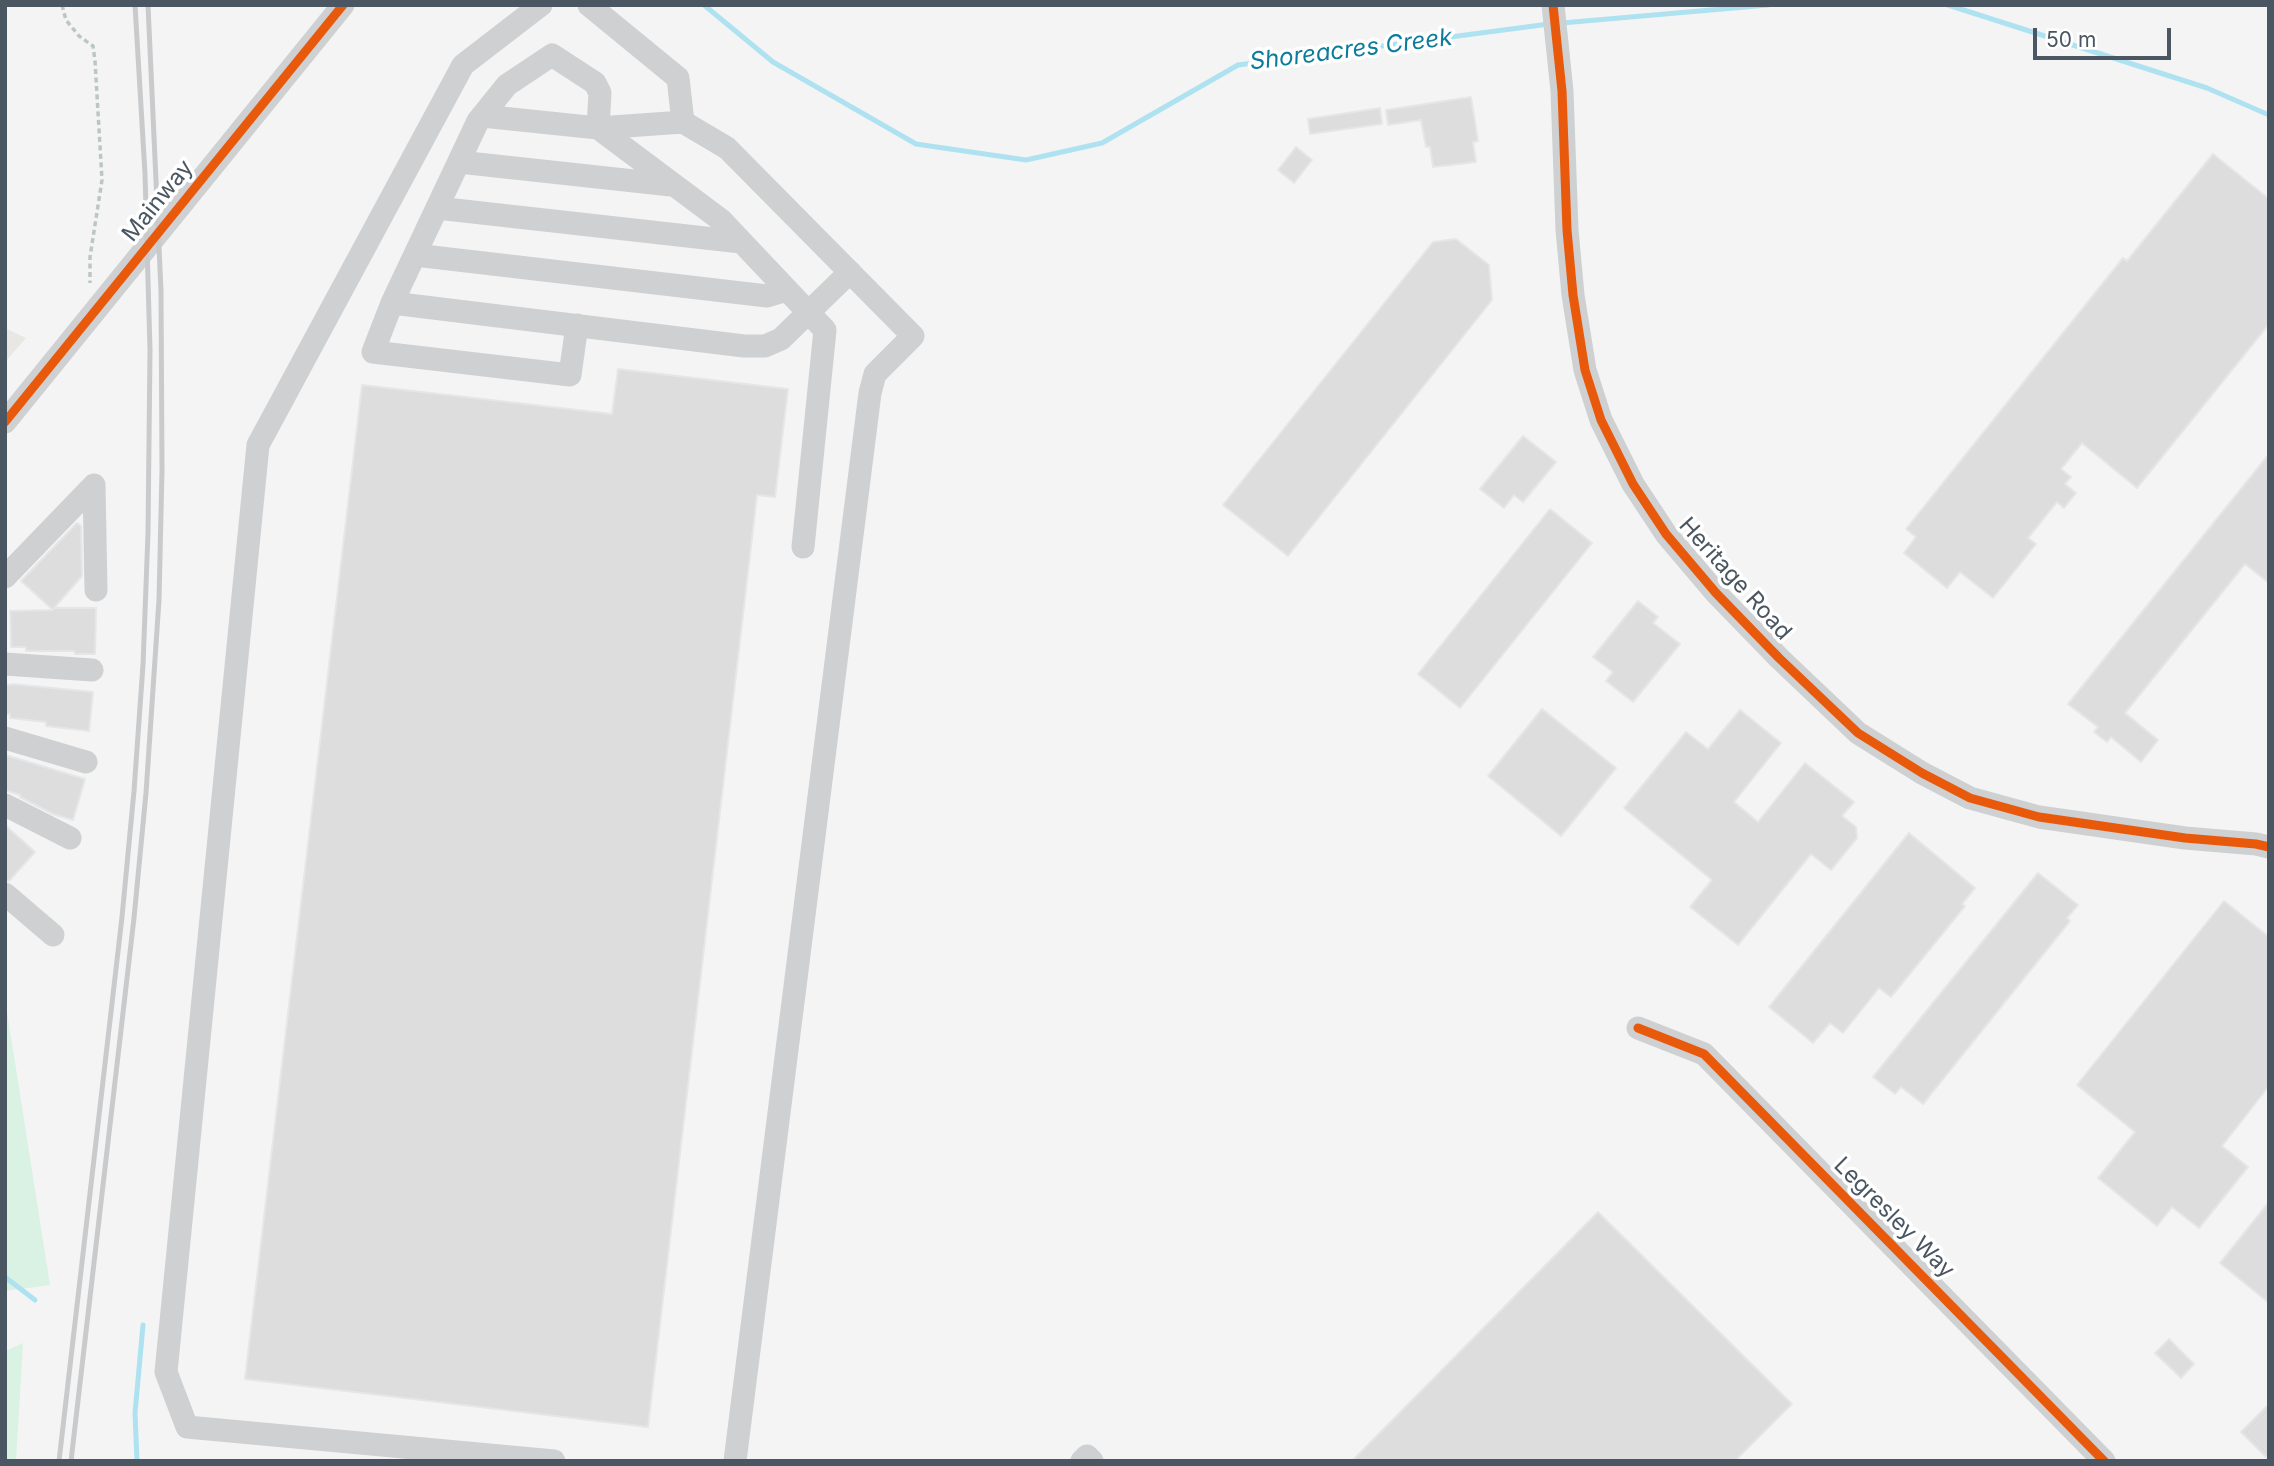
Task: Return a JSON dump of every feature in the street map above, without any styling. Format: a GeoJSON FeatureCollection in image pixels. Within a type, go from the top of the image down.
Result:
{"type":"FeatureCollection","features":[{"type":"Feature","properties":{"kind":"street","name":"Mainway"},"geometry":{"type":"LineString","coordinates":[[5,422],[343,5]]}},
{"type":"Feature","properties":{"kind":"street"},"geometry":{"type":"LineString","coordinates":[[541,5],[463,65],[258,445],[166,1372],[187,1427],[554,1461]]}},
{"type":"Feature","properties":{"kind":"street"},"geometry":{"type":"LineString","coordinates":[[589,5],[678,78],[682,122]]}},
{"type":"Feature","properties":{"kind":"street","name":"Heritage Road"},"geometry":{"type":"LineString","coordinates":[[1553,5],[1562,91],[1563,154],[1573,295],[1585,370],[1601,420],[1633,484],[1657,520],[1716,593],[1858,733],[1922,773],[1970,798],[2039,817],[2269,847]]}},
{"type":"Feature","properties":{"kind":"street"},"geometry":{"type":"LineString","coordinates":[[576,325],[570,375],[373,352],[392,303],[482,116],[507,85],[552,55],[595,83],[600,93],[598,128]]}},
{"type":"Feature","properties":{"kind":"street"},"geometry":{"type":"LineString","coordinates":[[482,116],[598,128],[682,122],[727,148],[914,336],[876,374],[870,393],[734,1461]]}},
{"type":"Feature","properties":{"kind":"street"},"geometry":{"type":"LineString","coordinates":[[598,128],[721,220],[825,330],[803,547]]}},
{"type":"Feature","properties":{"kind":"street"},"geometry":{"type":"LineString","coordinates":[[459,162],[674,185]]}},
{"type":"Feature","properties":{"kind":"street"},"geometry":{"type":"LineString","coordinates":[[437,208],[741,242]]}},
{"type":"Feature","properties":{"kind":"street"},"geometry":{"type":"LineString","coordinates":[[415,256],[767,296],[787,290]]}},
{"type":"Feature","properties":{"kind":"street"},"geometry":{"type":"LineString","coordinates":[[392,303],[744,346],[765,346],[781,339],[850,272]]}},
{"type":"Feature","properties":{"kind":"street"},"geometry":{"type":"LineString","coordinates":[[5,577],[94,485],[96,590]]}},
{"type":"Feature","properties":{"kind":"street"},"geometry":{"type":"LineString","coordinates":[[5,664],[92,670]]}},
{"type":"Feature","properties":{"kind":"street"},"geometry":{"type":"LineString","coordinates":[[5,738],[86,762]]}},
{"type":"Feature","properties":{"kind":"street"},"geometry":{"type":"LineString","coordinates":[[5,805],[70,838]]}},
{"type":"Feature","properties":{"kind":"street"},"geometry":{"type":"LineString","coordinates":[[5,894],[53,935]]}},
{"type":"Feature","properties":{"kind":"street","name":"Legresley Way"},"geometry":{"type":"LineString","coordinates":[[1638,1028],[1704,1054],[2104,1461]]}},
{"type":"Feature","properties":{"kind":"street"},"geometry":{"type":"LineString","coordinates":[[1082,1461],[1087,1456],[1092,1461]]}},
{"type":"Feature","properties":{"kind":"path"},"geometry":{"type":"LineString","coordinates":[[62,5],[66,20],[79,36],[93,46],[102,180],[90,257],[92,315]]}},
{"type":"Feature","properties":{"kind":"shaded area"},"geometry":{"type":"Polygon","coordinates":[[[5,328],[26,338],[5,362],[5,328]]]}},
{"type":"Feature","properties":{"kind":"green space"},"geometry":{"type":"Polygon","coordinates":[[[5,999],[50,1285],[5,1291],[5,999]]]}},
{"type":"Feature","properties":{"kind":"green space"},"geometry":{"type":"Polygon","coordinates":[[[23,1343],[16,1461],[5,1461],[5,1351],[23,1343]]]}},
{"type":"Feature","properties":{"kind":"building"},"geometry":{"type":"Polygon","coordinates":[[[1471,97],[1478,141],[1473,142],[1476,162],[1433,167],[1421,120],[1388,125],[1386,110],[1471,97]]]}},
{"type":"Feature","properties":{"kind":"building"},"geometry":{"type":"Polygon","coordinates":[[[1380,108],[1382,124],[1310,134],[1308,119],[1380,108]]]}},
{"type":"Feature","properties":{"kind":"building"},"geometry":{"type":"Polygon","coordinates":[[[1296,147],[1312,160],[1294,183],[1278,170],[1296,147]]]}},
{"type":"Feature","properties":{"kind":"building"},"geometry":{"type":"Polygon","coordinates":[[[2213,154],[2269,199],[2269,324],[2137,488],[2082,443],[2061,469],[2071,477],[2065,484],[2076,493],[2064,508],[2057,502],[2028,538],[2036,544],[1993,598],[1960,572],[1947,588],[1904,553],[1916,537],[1906,529],[2123,258],[2127,261],[2213,154]]]}},
{"type":"Feature","properties":{"kind":"building"},"geometry":{"type":"Polygon","coordinates":[[[1456,239],[1489,265],[1492,300],[1288,556],[1223,505],[1433,242],[1456,239]]]}},
{"type":"Feature","properties":{"kind":"building"},"geometry":{"type":"Polygon","coordinates":[[[618,369],[788,389],[775,497],[757,495],[648,1427],[245,1379],[362,385],[612,414],[618,369]]]}},
{"type":"Feature","properties":{"kind":"building"},"geometry":{"type":"Polygon","coordinates":[[[1523,436],[1556,462],[1523,502],[1514,495],[1504,508],[1480,489],[1523,436]]]}},
{"type":"Feature","properties":{"kind":"building"},"geometry":{"type":"Polygon","coordinates":[[[2269,454],[2269,583],[2245,564],[2125,713],[2158,740],[2141,762],[2111,737],[2107,742],[2094,732],[2098,727],[2068,704],[2269,454]]]}},
{"type":"Feature","properties":{"kind":"building"},"geometry":{"type":"Polygon","coordinates":[[[1550,509],[1592,543],[1460,708],[1418,674],[1550,509]]]}},
{"type":"Feature","properties":{"kind":"building"},"geometry":{"type":"Polygon","coordinates":[[[77,523],[81,526],[82,576],[54,608],[96,608],[95,654],[26,651],[26,647],[11,647],[10,611],[53,610],[21,581],[77,523]]]}},
{"type":"Feature","properties":{"kind":"building"},"geometry":{"type":"Polygon","coordinates":[[[1638,601],[1658,617],[1653,623],[1680,644],[1633,702],[1606,681],[1613,672],[1593,657],[1638,601]]]}},
{"type":"Feature","properties":{"kind":"building"},"geometry":{"type":"Polygon","coordinates":[[[5,685],[93,692],[89,731],[10,718],[10,714],[5,714],[5,685]]]}},
{"type":"Feature","properties":{"kind":"building"},"geometry":{"type":"Polygon","coordinates":[[[1542,709],[1616,768],[1561,836],[1488,776],[1542,709]]]}},
{"type":"Feature","properties":{"kind":"building"},"geometry":{"type":"Polygon","coordinates":[[[1740,710],[1781,743],[1734,802],[1758,822],[1805,763],[1854,802],[1842,816],[1856,827],[1857,838],[1831,870],[1811,854],[1738,945],[1690,907],[1712,880],[1624,808],[1686,732],[1708,749],[1740,710]]]}},
{"type":"Feature","properties":{"kind":"building"},"geometry":{"type":"Polygon","coordinates":[[[5,755],[85,779],[73,820],[53,814],[20,795],[5,790],[5,755]]]}},
{"type":"Feature","properties":{"kind":"building"},"geometry":{"type":"Polygon","coordinates":[[[5,825],[35,852],[9,881],[5,880],[5,825]]]}},
{"type":"Feature","properties":{"kind":"building"},"geometry":{"type":"Polygon","coordinates":[[[1909,833],[1975,888],[1962,904],[1965,906],[1891,997],[1879,988],[1843,1033],[1830,1023],[1813,1043],[1769,1007],[1909,833]]]}},
{"type":"Feature","properties":{"kind":"building"},"geometry":{"type":"Polygon","coordinates":[[[2038,873],[2078,905],[2067,918],[2070,921],[1923,1104],[1901,1087],[1895,1094],[1873,1077],[2038,873]]]}},
{"type":"Feature","properties":{"kind":"building"},"geometry":{"type":"Polygon","coordinates":[[[2224,901],[2269,937],[2269,1086],[2222,1146],[2248,1167],[2199,1228],[2172,1207],[2157,1226],[2098,1178],[2135,1132],[2077,1085],[2224,901]]]}},
{"type":"Feature","properties":{"kind":"building"},"geometry":{"type":"Polygon","coordinates":[[[2269,1202],[2269,1303],[2220,1263],[2269,1202]]]}},
{"type":"Feature","properties":{"kind":"building"},"geometry":{"type":"Polygon","coordinates":[[[1598,1212],[1792,1404],[1735,1461],[1352,1461],[1598,1212]]]}},
{"type":"Feature","properties":{"kind":"building"},"geometry":{"type":"Polygon","coordinates":[[[2169,1339],[2194,1364],[2181,1378],[2155,1353],[2169,1339]]]}},
{"type":"Feature","properties":{"kind":"building"},"geometry":{"type":"Polygon","coordinates":[[[2269,1404],[2269,1460],[2241,1432],[2269,1404]]]}},
{"type":"Feature","properties":{"kind":"waterway","name":"Shoreacres Creek"},"geometry":{"type":"LineString","coordinates":[[704,5],[773,62],[916,144],[1026,160],[1102,143],[1238,65],[1549,24]]}},
{"type":"Feature","properties":{"kind":"waterway","name":"Shoreacres Creek"},"geometry":{"type":"LineString","coordinates":[[1562,23],[1768,5]]}},
{"type":"Feature","properties":{"kind":"waterway","name":"Shoreacres Creek"},"geometry":{"type":"LineString","coordinates":[[1948,5],[2207,88],[2269,115]]}},
{"type":"Feature","properties":{"kind":"waterway"},"geometry":{"type":"LineString","coordinates":[[5,1277],[35,1300]]}},
{"type":"Feature","properties":{"kind":"waterway"},"geometry":{"type":"LineString","coordinates":[[137,1461],[135,1413],[143,1325]]}},
{"type":"Feature","properties":{"kind":"railway"},"geometry":{"type":"LineString","coordinates":[[59,1461],[122,917],[143,665],[150,350],[145,174],[135,5]]}},
{"type":"Feature","properties":{"kind":"railway"},"geometry":{"type":"LineString","coordinates":[[71,1461],[134,918],[146,793],[159,600],[162,470],[161,291],[148,5]]}},
{"type":"Feature","properties":{"kind":"cycle path"},"geometry":{"type":"LineString","coordinates":[[5,422],[343,5]]}},
{"type":"Feature","properties":{"kind":"cycle path"},"geometry":{"type":"LineString","coordinates":[[1553,5],[1562,91],[1567,230],[1573,295],[1585,370],[1601,420],[1633,484],[1666,534],[1716,593],[1858,733],[1922,773],[1970,798],[2039,817],[2269,847]]}},
{"type":"Feature","properties":{"kind":"cycle path"},"geometry":{"type":"LineString","coordinates":[[1638,1028],[1704,1054],[2104,1461]]}}]}
